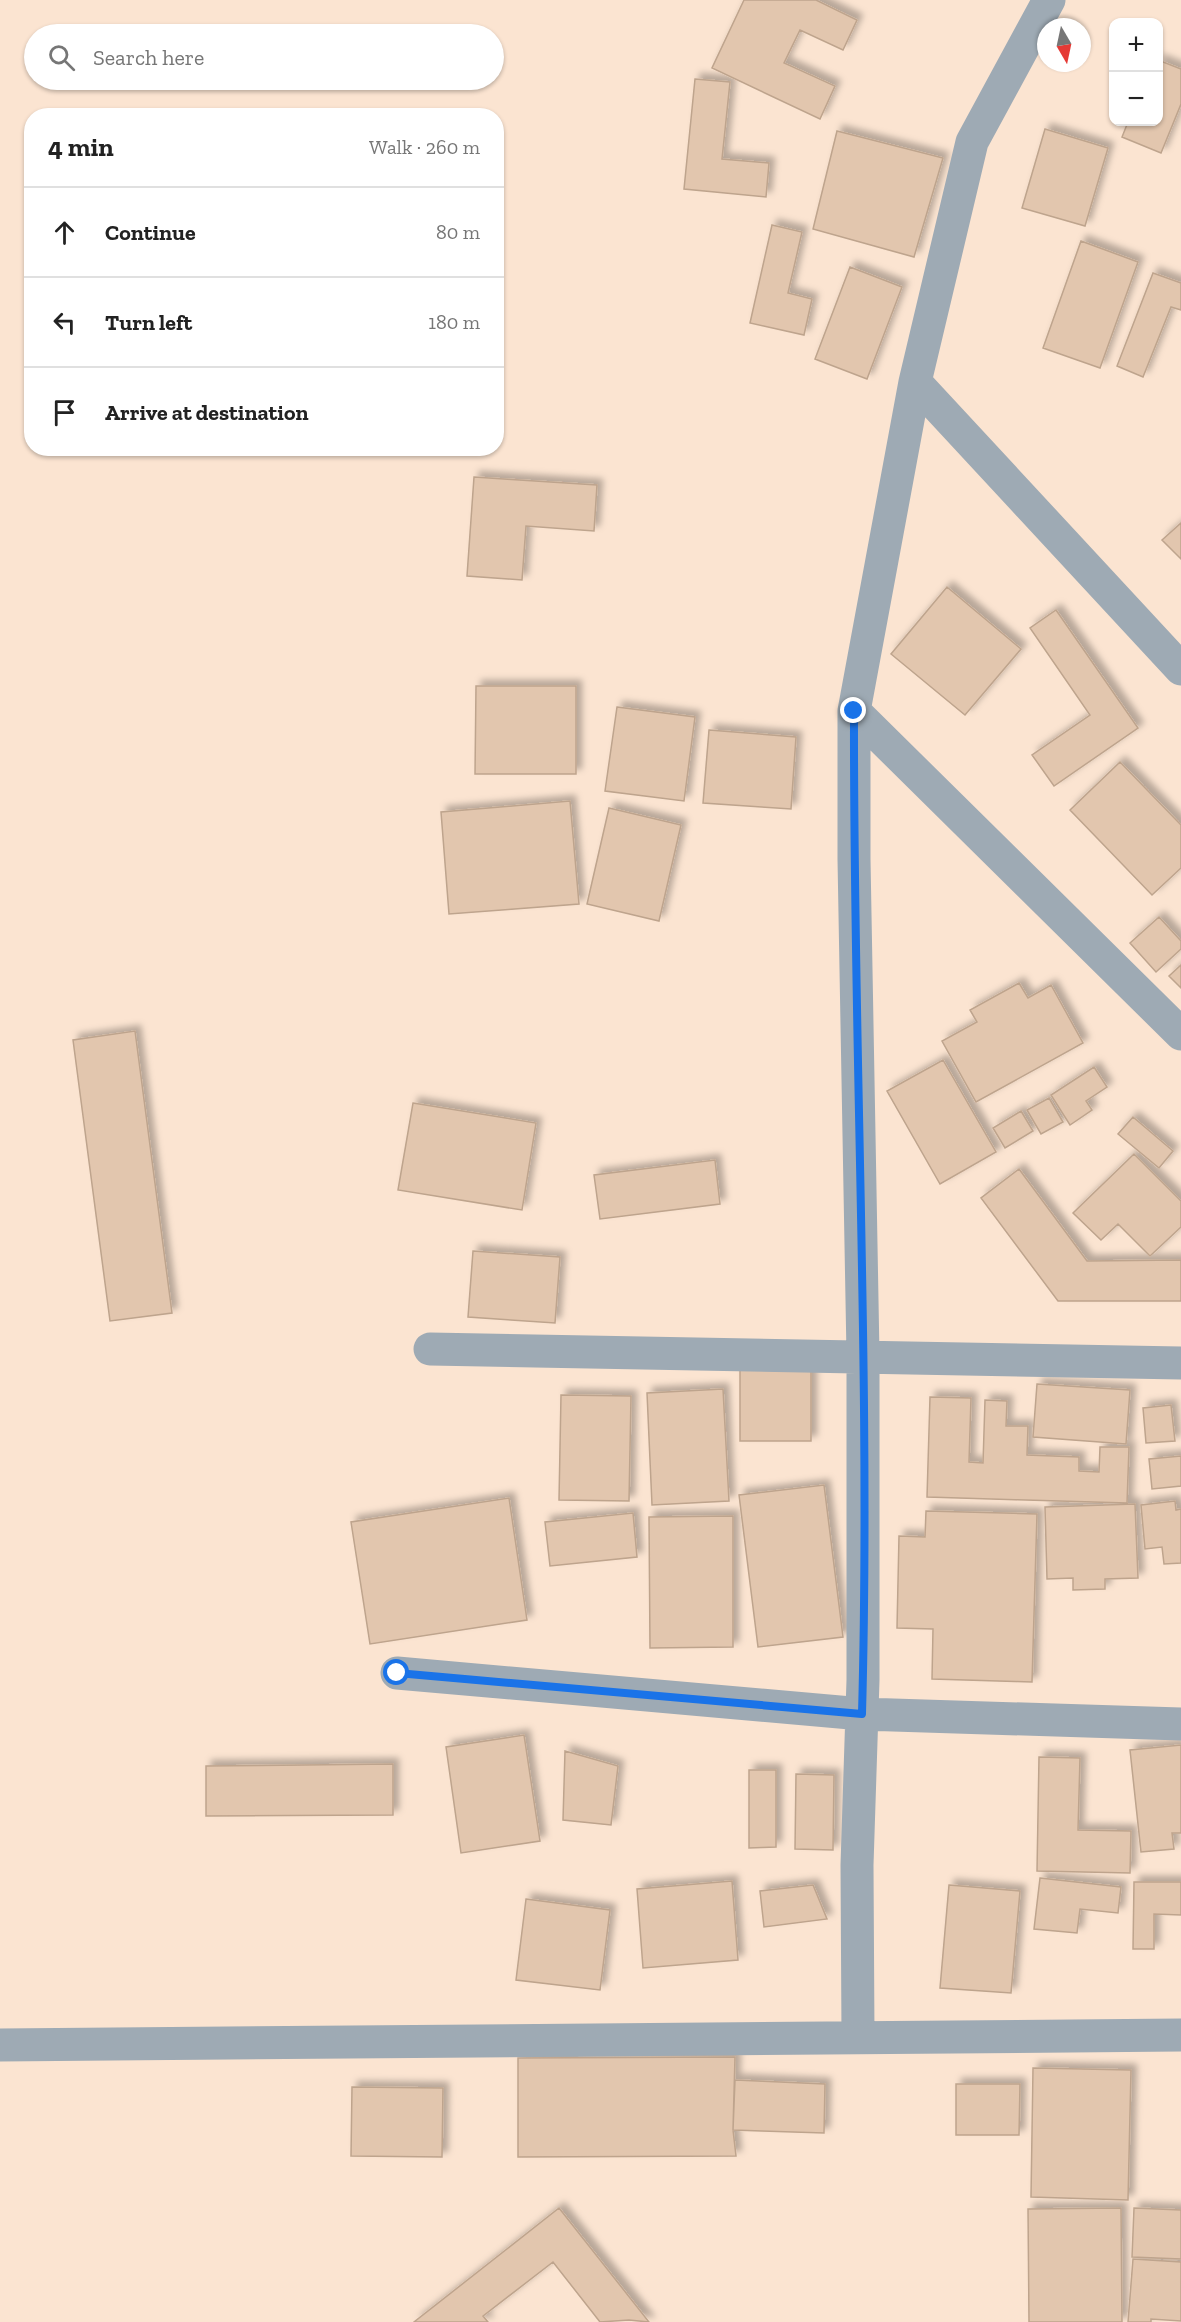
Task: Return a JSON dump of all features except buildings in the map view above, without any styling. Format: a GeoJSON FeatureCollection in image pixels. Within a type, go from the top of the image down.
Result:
{"type":"FeatureCollection","features":[{"type":"Feature","properties":{"kind":"street"},"geometry":{"type":"LineString","coordinates":[[858,2036],[857,1864],[862,1714],[863,1355],[854,859],[854,711],[915,382],[972,142],[1049,0]]}},
{"type":"Feature","properties":{"kind":"street"},"geometry":{"type":"LineString","coordinates":[[915,382],[1181,669]]}},
{"type":"Feature","properties":{"kind":"street"},"geometry":{"type":"LineString","coordinates":[[854,711],[1181,1034]]}},
{"type":"Feature","properties":{"kind":"street"},"geometry":{"type":"LineString","coordinates":[[430,1349],[863,1355],[1181,1363]]}},
{"type":"Feature","properties":{"kind":"street"},"geometry":{"type":"LineString","coordinates":[[397,1673],[862,1714],[1181,1724]]}},
{"type":"Feature","properties":{"kind":"street"},"geometry":{"type":"LineString","coordinates":[[0,2045],[1181,2035]]}},
{"type":"Feature","properties":{"kind":"route"},"geometry":{"type":"LineString","coordinates":[[397,1673],[862,1714],[863,1355],[854,859],[854,711]]}}]}
